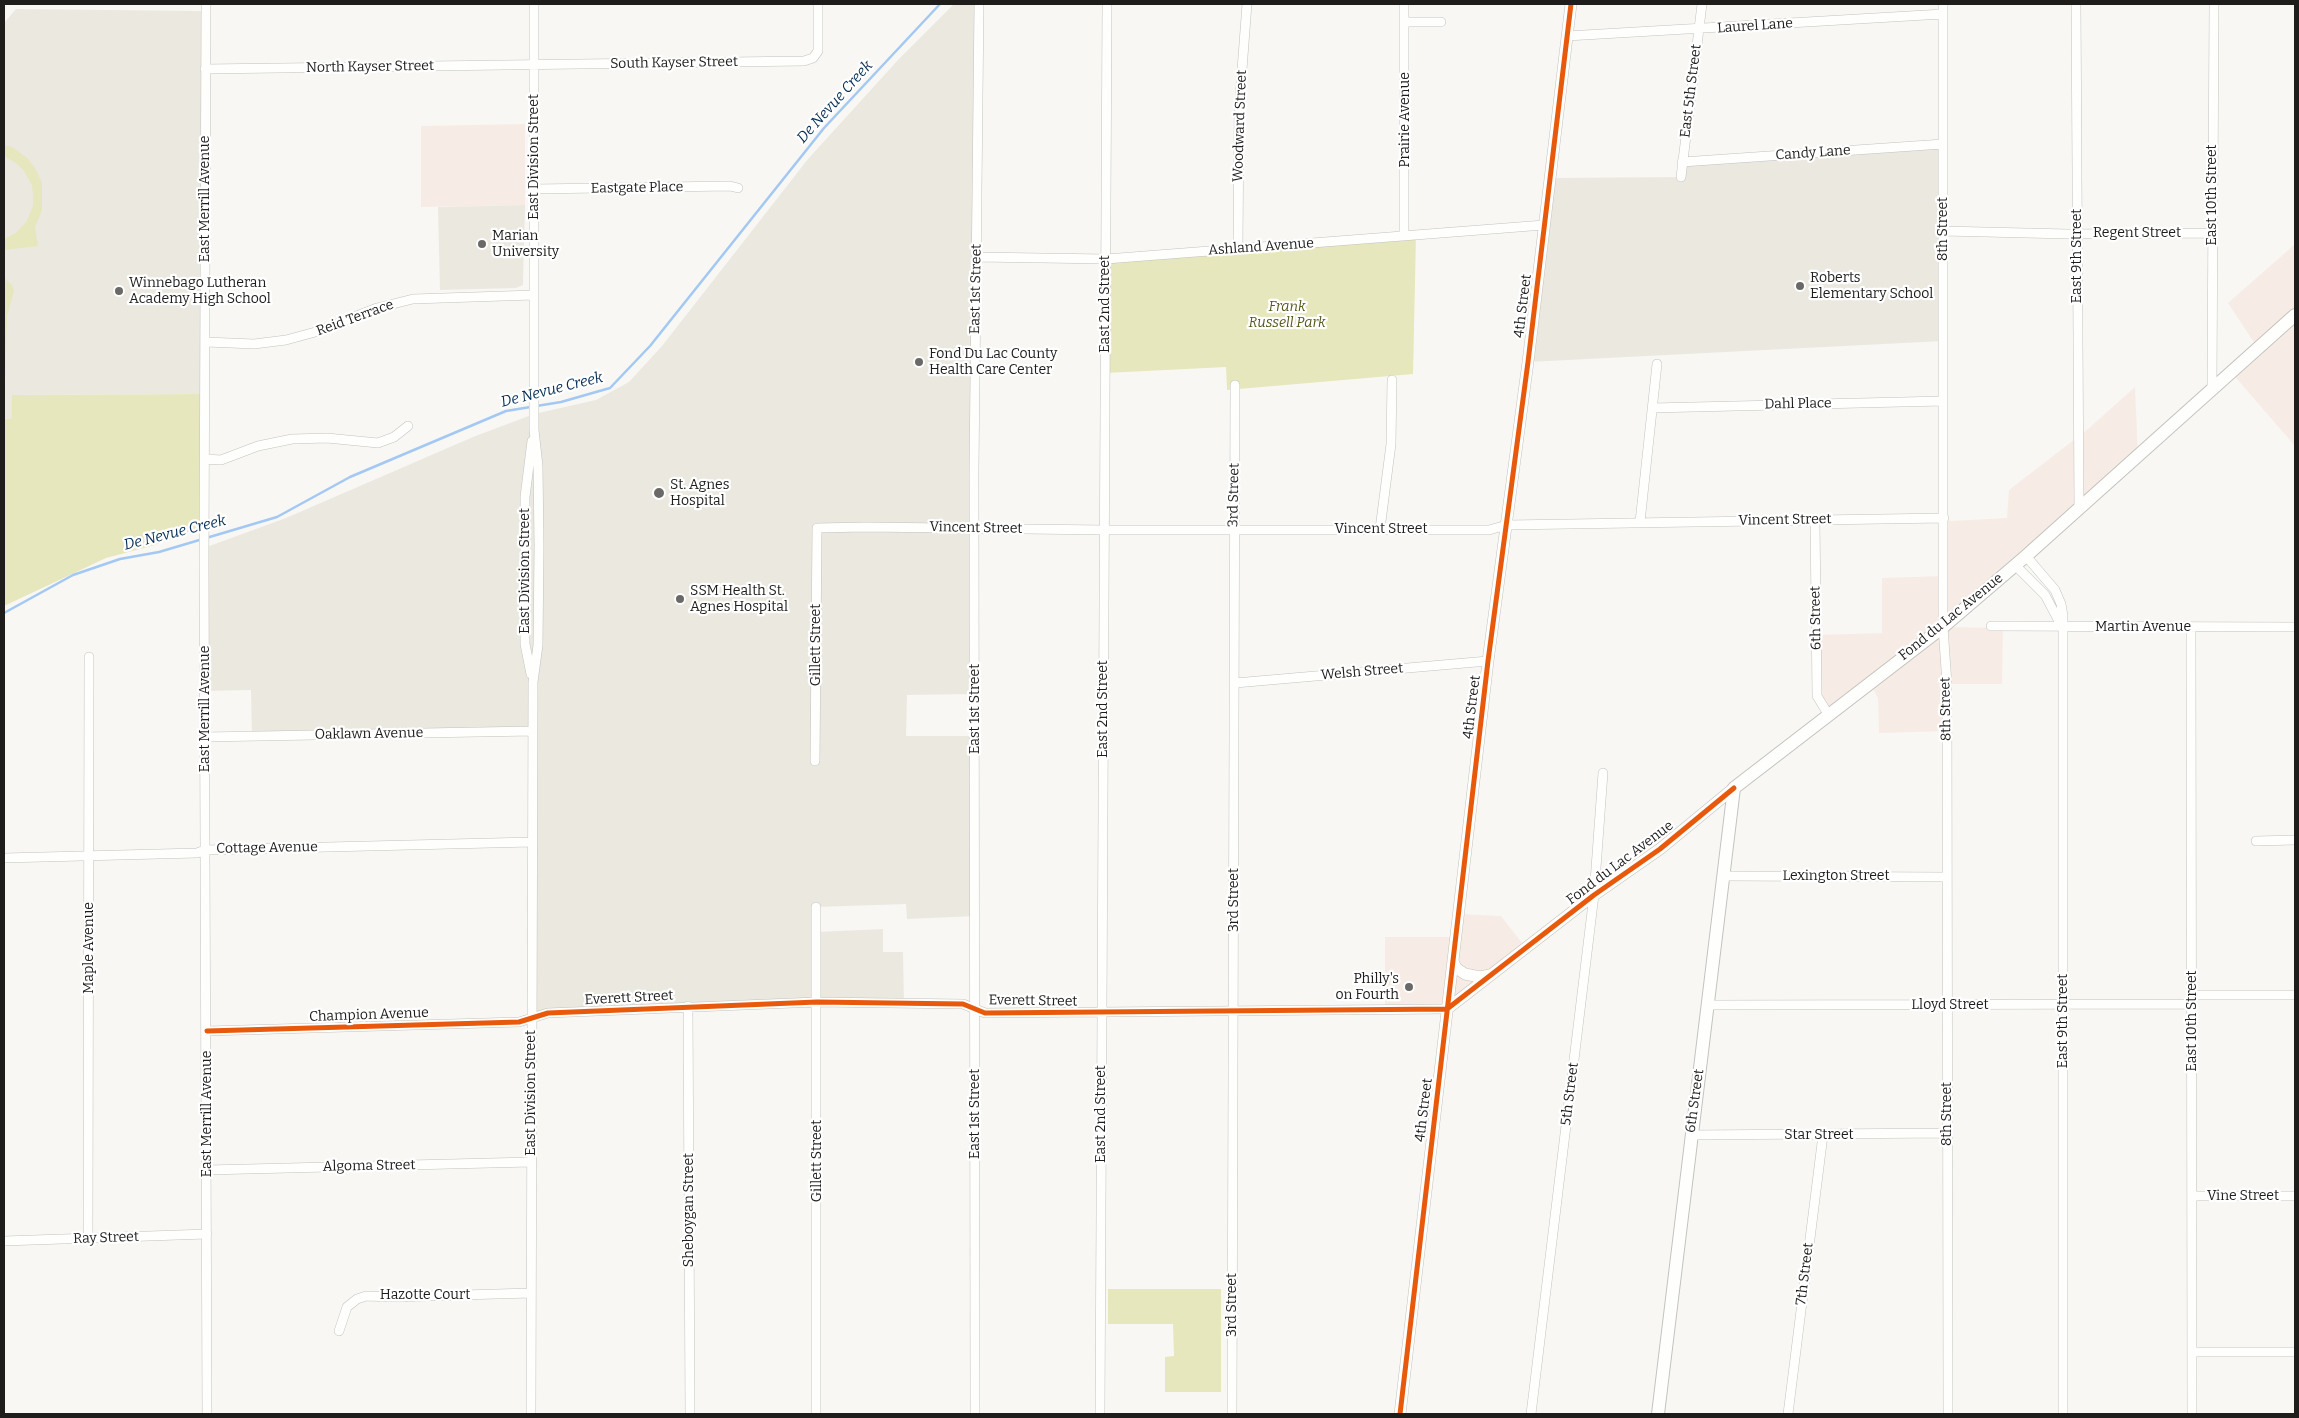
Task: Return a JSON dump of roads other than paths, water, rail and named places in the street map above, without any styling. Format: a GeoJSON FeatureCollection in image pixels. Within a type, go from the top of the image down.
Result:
{"type":"FeatureCollection","features":[{"type":"Feature","properties":{"kind":"main road","name":"Fond du Lac Avenue"},"geometry":{"type":"LineString","coordinates":[[1734,788],[1943,627],[2026,556],[2212,387],[2295,315]]}},
{"type":"Feature","properties":{"kind":"main road","name":"6th Street"},"geometry":{"type":"LineString","coordinates":[[1658,1414],[1691,1135],[1725,876],[1734,788]]}},
{"type":"Feature","properties":{"kind":"street","name":"East Merrill Avenue"},"geometry":{"type":"LineString","coordinates":[[206,4],[204,565],[207,1414]]}},
{"type":"Feature","properties":{"kind":"street","name":"East Division Street"},"geometry":{"type":"LineString","coordinates":[[531,1414],[533,682],[538,645],[539,547],[538,466],[534,430],[534,4]]}},
{"type":"Feature","properties":{"kind":"street","name":"South Kayser Street"},"geometry":{"type":"LineString","coordinates":[[534,65],[792,61],[813,58],[818,52],[818,4]]}},
{"type":"Feature","properties":{"kind":"street","name":"East 1st Street"},"geometry":{"type":"LineString","coordinates":[[975,1414],[975,527],[979,4]]}},
{"type":"Feature","properties":{"kind":"street","name":"East 2nd Street"},"geometry":{"type":"LineString","coordinates":[[1100,1414],[1107,4]]}},
{"type":"Feature","properties":{"kind":"street","name":"Woodward Street"},"geometry":{"type":"LineString","coordinates":[[1238,249],[1239,109],[1247,4]]}},
{"type":"Feature","properties":{"kind":"street","name":"Prairie Avenue"},"geometry":{"type":"LineString","coordinates":[[1404,4],[1404,236]]}},
{"type":"Feature","properties":{"kind":"street","name":"4th Street"},"geometry":{"type":"LineString","coordinates":[[1400,1414],[1488,661],[1507,525],[1571,4]]}},
{"type":"Feature","properties":{"kind":"street","name":"East 5th Street"},"geometry":{"type":"LineString","coordinates":[[1681,177],[1702,4]]}},
{"type":"Feature","properties":{"kind":"street","name":"8th Street"},"geometry":{"type":"LineString","coordinates":[[1943,4],[1943,627],[1947,684],[1948,1414]]}},
{"type":"Feature","properties":{"kind":"street","name":"East 9th Street"},"geometry":{"type":"LineString","coordinates":[[2076,4],[2079,508]]}},
{"type":"Feature","properties":{"kind":"street","name":"East 10th Street"},"geometry":{"type":"LineString","coordinates":[[2212,387],[2211,233],[2214,4]]}},
{"type":"Feature","properties":{"kind":"street","name":"Laurel Lane"},"geometry":{"type":"LineString","coordinates":[[1567,36],[1699,30],[1943,14]]}},
{"type":"Feature","properties":{"kind":"street"},"geometry":{"type":"LineString","coordinates":[[1404,22],[1441,22]]}},
{"type":"Feature","properties":{"kind":"street","name":"North Kayser Street"},"geometry":{"type":"LineString","coordinates":[[205,69],[534,65]]}},
{"type":"Feature","properties":{"kind":"street","name":"Candy Lane"},"geometry":{"type":"LineString","coordinates":[[1682,162],[1943,144]]}},
{"type":"Feature","properties":{"kind":"street","name":"Eastgate Place"},"geometry":{"type":"LineString","coordinates":[[534,190],[730,186],[738,188]]}},
{"type":"Feature","properties":{"kind":"street","name":"Ashland Avenue"},"geometry":{"type":"LineString","coordinates":[[977,257],[1106,259],[1544,224]]}},
{"type":"Feature","properties":{"kind":"street","name":"Regent Street"},"geometry":{"type":"LineString","coordinates":[[1943,231],[2077,234],[2211,233]]}},
{"type":"Feature","properties":{"kind":"street","name":"Reid Terrace"},"geometry":{"type":"LineString","coordinates":[[206,342],[254,344],[286,340],[318,332],[377,308],[413,299],[534,295]]}},
{"type":"Feature","properties":{"kind":"street"},"geometry":{"type":"LineString","coordinates":[[1640,522],[1657,364]]}},
{"type":"Feature","properties":{"kind":"street"},"geometry":{"type":"LineString","coordinates":[[1380,529],[1391,444],[1392,380]]}},
{"type":"Feature","properties":{"kind":"street","name":"3rd Street"},"geometry":{"type":"LineString","coordinates":[[1232,1414],[1236,682],[1235,385]]}},
{"type":"Feature","properties":{"kind":"street","name":"Dahl Place"},"geometry":{"type":"LineString","coordinates":[[1652,408],[1943,401]]}},
{"type":"Feature","properties":{"kind":"street"},"geometry":{"type":"LineString","coordinates":[[205,459],[221,460],[251,448],[292,439],[327,438],[378,443],[394,437],[408,426]]}},
{"type":"Feature","properties":{"kind":"street","name":"East Division Street"},"geometry":{"type":"LineString","coordinates":[[533,682],[526,644],[525,507],[528,460],[534,430]]}},
{"type":"Feature","properties":{"kind":"street","name":"Vincent Street"},"geometry":{"type":"LineString","coordinates":[[817,528],[1489,530],[1507,525],[1944,518]]}},
{"type":"Feature","properties":{"kind":"street","name":"6th Street"},"geometry":{"type":"LineString","coordinates":[[1815,519],[1817,696],[1828,714]]}},
{"type":"Feature","properties":{"kind":"street","name":"Gillett Street"},"geometry":{"type":"LineString","coordinates":[[815,761],[817,528]]}},
{"type":"Feature","properties":{"kind":"street","name":"East 9th Street"},"geometry":{"type":"LineString","coordinates":[[2026,556],[2057,593],[2062,606],[2063,1414]]}},
{"type":"Feature","properties":{"kind":"street","name":"East 9th Street"},"geometry":{"type":"LineString","coordinates":[[2015,565],[2045,595],[2062,627]]}},
{"type":"Feature","properties":{"kind":"street","name":"Martin Avenue"},"geometry":{"type":"LineString","coordinates":[[1991,626],[2295,627]]}},
{"type":"Feature","properties":{"kind":"street","name":"East 10th Street"},"geometry":{"type":"LineString","coordinates":[[2191,627],[2192,1414]]}},
{"type":"Feature","properties":{"kind":"street","name":"Maple Avenue"},"geometry":{"type":"LineString","coordinates":[[88,1238],[89,657]]}},
{"type":"Feature","properties":{"kind":"street","name":"Welsh Street"},"geometry":{"type":"LineString","coordinates":[[1236,682],[1488,661]]}},
{"type":"Feature","properties":{"kind":"street","name":"Oaklawn Avenue"},"geometry":{"type":"LineString","coordinates":[[205,738],[533,731]]}},
{"type":"Feature","properties":{"kind":"street","name":"5th Street"},"geometry":{"type":"LineString","coordinates":[[1531,1414],[1594,895],[1603,773]]}},
{"type":"Feature","properties":{"kind":"street","name":"Fond du Lac Avenue"},"geometry":{"type":"LineString","coordinates":[[1447,1009],[1594,895],[1660,849],[1734,788]]}},
{"type":"Feature","properties":{"kind":"street"},"geometry":{"type":"LineString","coordinates":[[2256,841],[2295,840]]}},
{"type":"Feature","properties":{"kind":"street","name":"Cottage Avenue"},"geometry":{"type":"LineString","coordinates":[[4,858],[197,853],[205,850],[532,842]]}},
{"type":"Feature","properties":{"kind":"street","name":"Lexington Street"},"geometry":{"type":"LineString","coordinates":[[1725,876],[1947,877]]}},
{"type":"Feature","properties":{"kind":"street","name":"Gillett Street"},"geometry":{"type":"LineString","coordinates":[[816,908],[816,1414]]}},
{"type":"Feature","properties":{"kind":"street"},"geometry":{"type":"LineString","coordinates":[[1453,961],[1460,972],[1469,976],[1485,977],[1494,973]]}},
{"type":"Feature","properties":{"kind":"street","name":"Lloyd Street"},"geometry":{"type":"LineString","coordinates":[[1708,1005],[2063,1005],[2295,994]]}},
{"type":"Feature","properties":{"kind":"street","name":"Everett Street"},"geometry":{"type":"LineString","coordinates":[[531,1019],[548,1013],[817,1002],[963,1004],[985,1013],[1447,1009]]}},
{"type":"Feature","properties":{"kind":"street","name":"Sheboygan Street"},"geometry":{"type":"LineString","coordinates":[[688,1006],[690,1414]]}},
{"type":"Feature","properties":{"kind":"street","name":"Champion Avenue"},"geometry":{"type":"LineString","coordinates":[[207,1031],[519,1022],[531,1019]]}},
{"type":"Feature","properties":{"kind":"street","name":"Star Street"},"geometry":{"type":"LineString","coordinates":[[1691,1135],[1947,1133]]}},
{"type":"Feature","properties":{"kind":"street","name":"7th Street"},"geometry":{"type":"LineString","coordinates":[[1788,1414],[1822,1135]]}},
{"type":"Feature","properties":{"kind":"street","name":"Algoma Street"},"geometry":{"type":"LineString","coordinates":[[207,1170],[531,1162]]}},
{"type":"Feature","properties":{"kind":"street","name":"Vine Street"},"geometry":{"type":"LineString","coordinates":[[2192,1196],[2295,1196]]}},
{"type":"Feature","properties":{"kind":"street","name":"Ray Street"},"geometry":{"type":"LineString","coordinates":[[4,1241],[207,1234]]}},
{"type":"Feature","properties":{"kind":"street","name":"Hazotte Court"},"geometry":{"type":"LineString","coordinates":[[339,1331],[347,1307],[357,1299],[366,1296],[531,1293]]}},
{"type":"Feature","properties":{"kind":"street"},"geometry":{"type":"LineString","coordinates":[[2192,1352],[2295,1352]]}},
{"type":"Feature","properties":{"kind":"waterway","name":"De Nevue Creek"},"geometry":{"type":"LineString","coordinates":[[4,613],[73,575],[120,559],[159,552],[277,517],[350,477],[506,411],[561,402],[610,388],[650,346],[824,128],[940,4]]}},
{"type":"Feature","properties":{"kind":"place","name":"Marian University"},"geometry":{"type":"Point","coordinates":[482,244]}},
{"type":"Feature","properties":{"kind":"place","name":"Roberts Elementary School"},"geometry":{"type":"Point","coordinates":[1800,286]}},
{"type":"Feature","properties":{"kind":"place","name":"Winnebago Lutheran Academy High School"},"geometry":{"type":"Point","coordinates":[119,291]}},
{"type":"Feature","properties":{"kind":"place","name":"Fond Du Lac County Health Care Center"},"geometry":{"type":"Point","coordinates":[919,362]}},
{"type":"Feature","properties":{"kind":"place","name":"St. Agnes Hospital"},"geometry":{"type":"Point","coordinates":[659,493]}},
{"type":"Feature","properties":{"kind":"place","name":"SSM Health St. Agnes Hospital"},"geometry":{"type":"Point","coordinates":[680,599]}},
{"type":"Feature","properties":{"kind":"place","name":"Philly's on Fourth"},"geometry":{"type":"Point","coordinates":[1409,987]}},
{"type":"Feature","properties":{"kind":"park label","name":"Frank Russell Park"},"geometry":{"type":"Point","coordinates":[1287,316]}}]}
